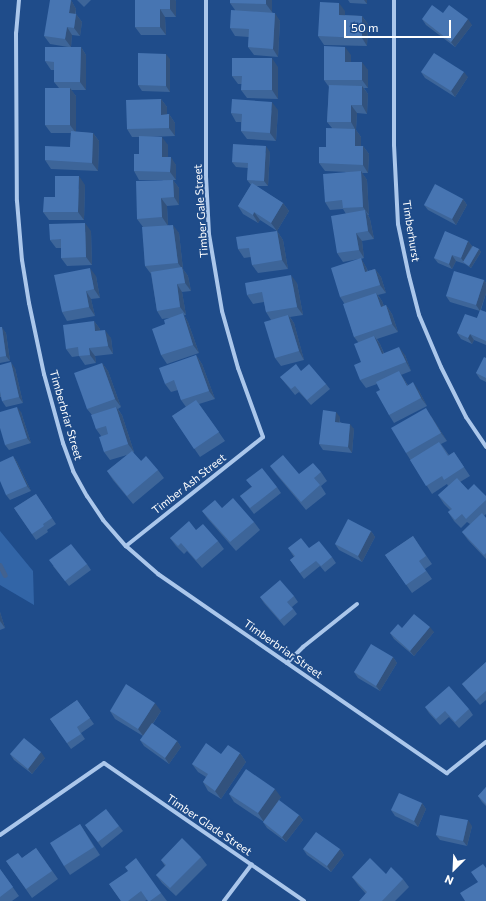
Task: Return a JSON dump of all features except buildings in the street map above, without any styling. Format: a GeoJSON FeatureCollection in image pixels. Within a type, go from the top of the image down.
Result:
{"type":"FeatureCollection","features":[{"type":"Feature","properties":{"kind":"street","name":"Timberbriar Street"},"geometry":{"type":"LineString","coordinates":[[19,0],[16,33],[17,201],[22,260],[29,303],[46,381],[63,443],[73,471],[86,496],[103,520],[126,546],[158,574],[447,773],[486,742]]}},
{"type":"Feature","properties":{"kind":"street","name":"Timber Gale Street"},"geometry":{"type":"LineString","coordinates":[[206,0],[206,176],[209,234],[222,311],[238,368],[263,437]]}},
{"type":"Feature","properties":{"kind":"street","name":"Timberhurst"},"geometry":{"type":"LineString","coordinates":[[394,0],[394,145],[398,224],[419,315],[466,417],[486,447]]}},
{"type":"Feature","properties":{"kind":"street","name":"Timber Ash Street"},"geometry":{"type":"LineString","coordinates":[[126,546],[263,437]]}},
{"type":"Feature","properties":{"kind":"street"},"geometry":{"type":"LineString","coordinates":[[287,663],[302,647],[357,604]]}},
{"type":"Feature","properties":{"kind":"street","name":"Timber Glade Street"},"geometry":{"type":"LineString","coordinates":[[0,835],[104,763],[304,901]]}},
{"type":"Feature","properties":{"kind":"street"},"geometry":{"type":"LineString","coordinates":[[224,901],[252,864]]}},
{"type":"Feature","properties":{"kind":"shaded area"},"geometry":{"type":"Polygon","coordinates":[[[0,531],[33,571],[34,605],[0,585],[0,531]]]}},
{"type":"Feature","properties":{"kind":"waterway"},"geometry":{"type":"LineString","coordinates":[[0,565],[5,575]]}}]}
